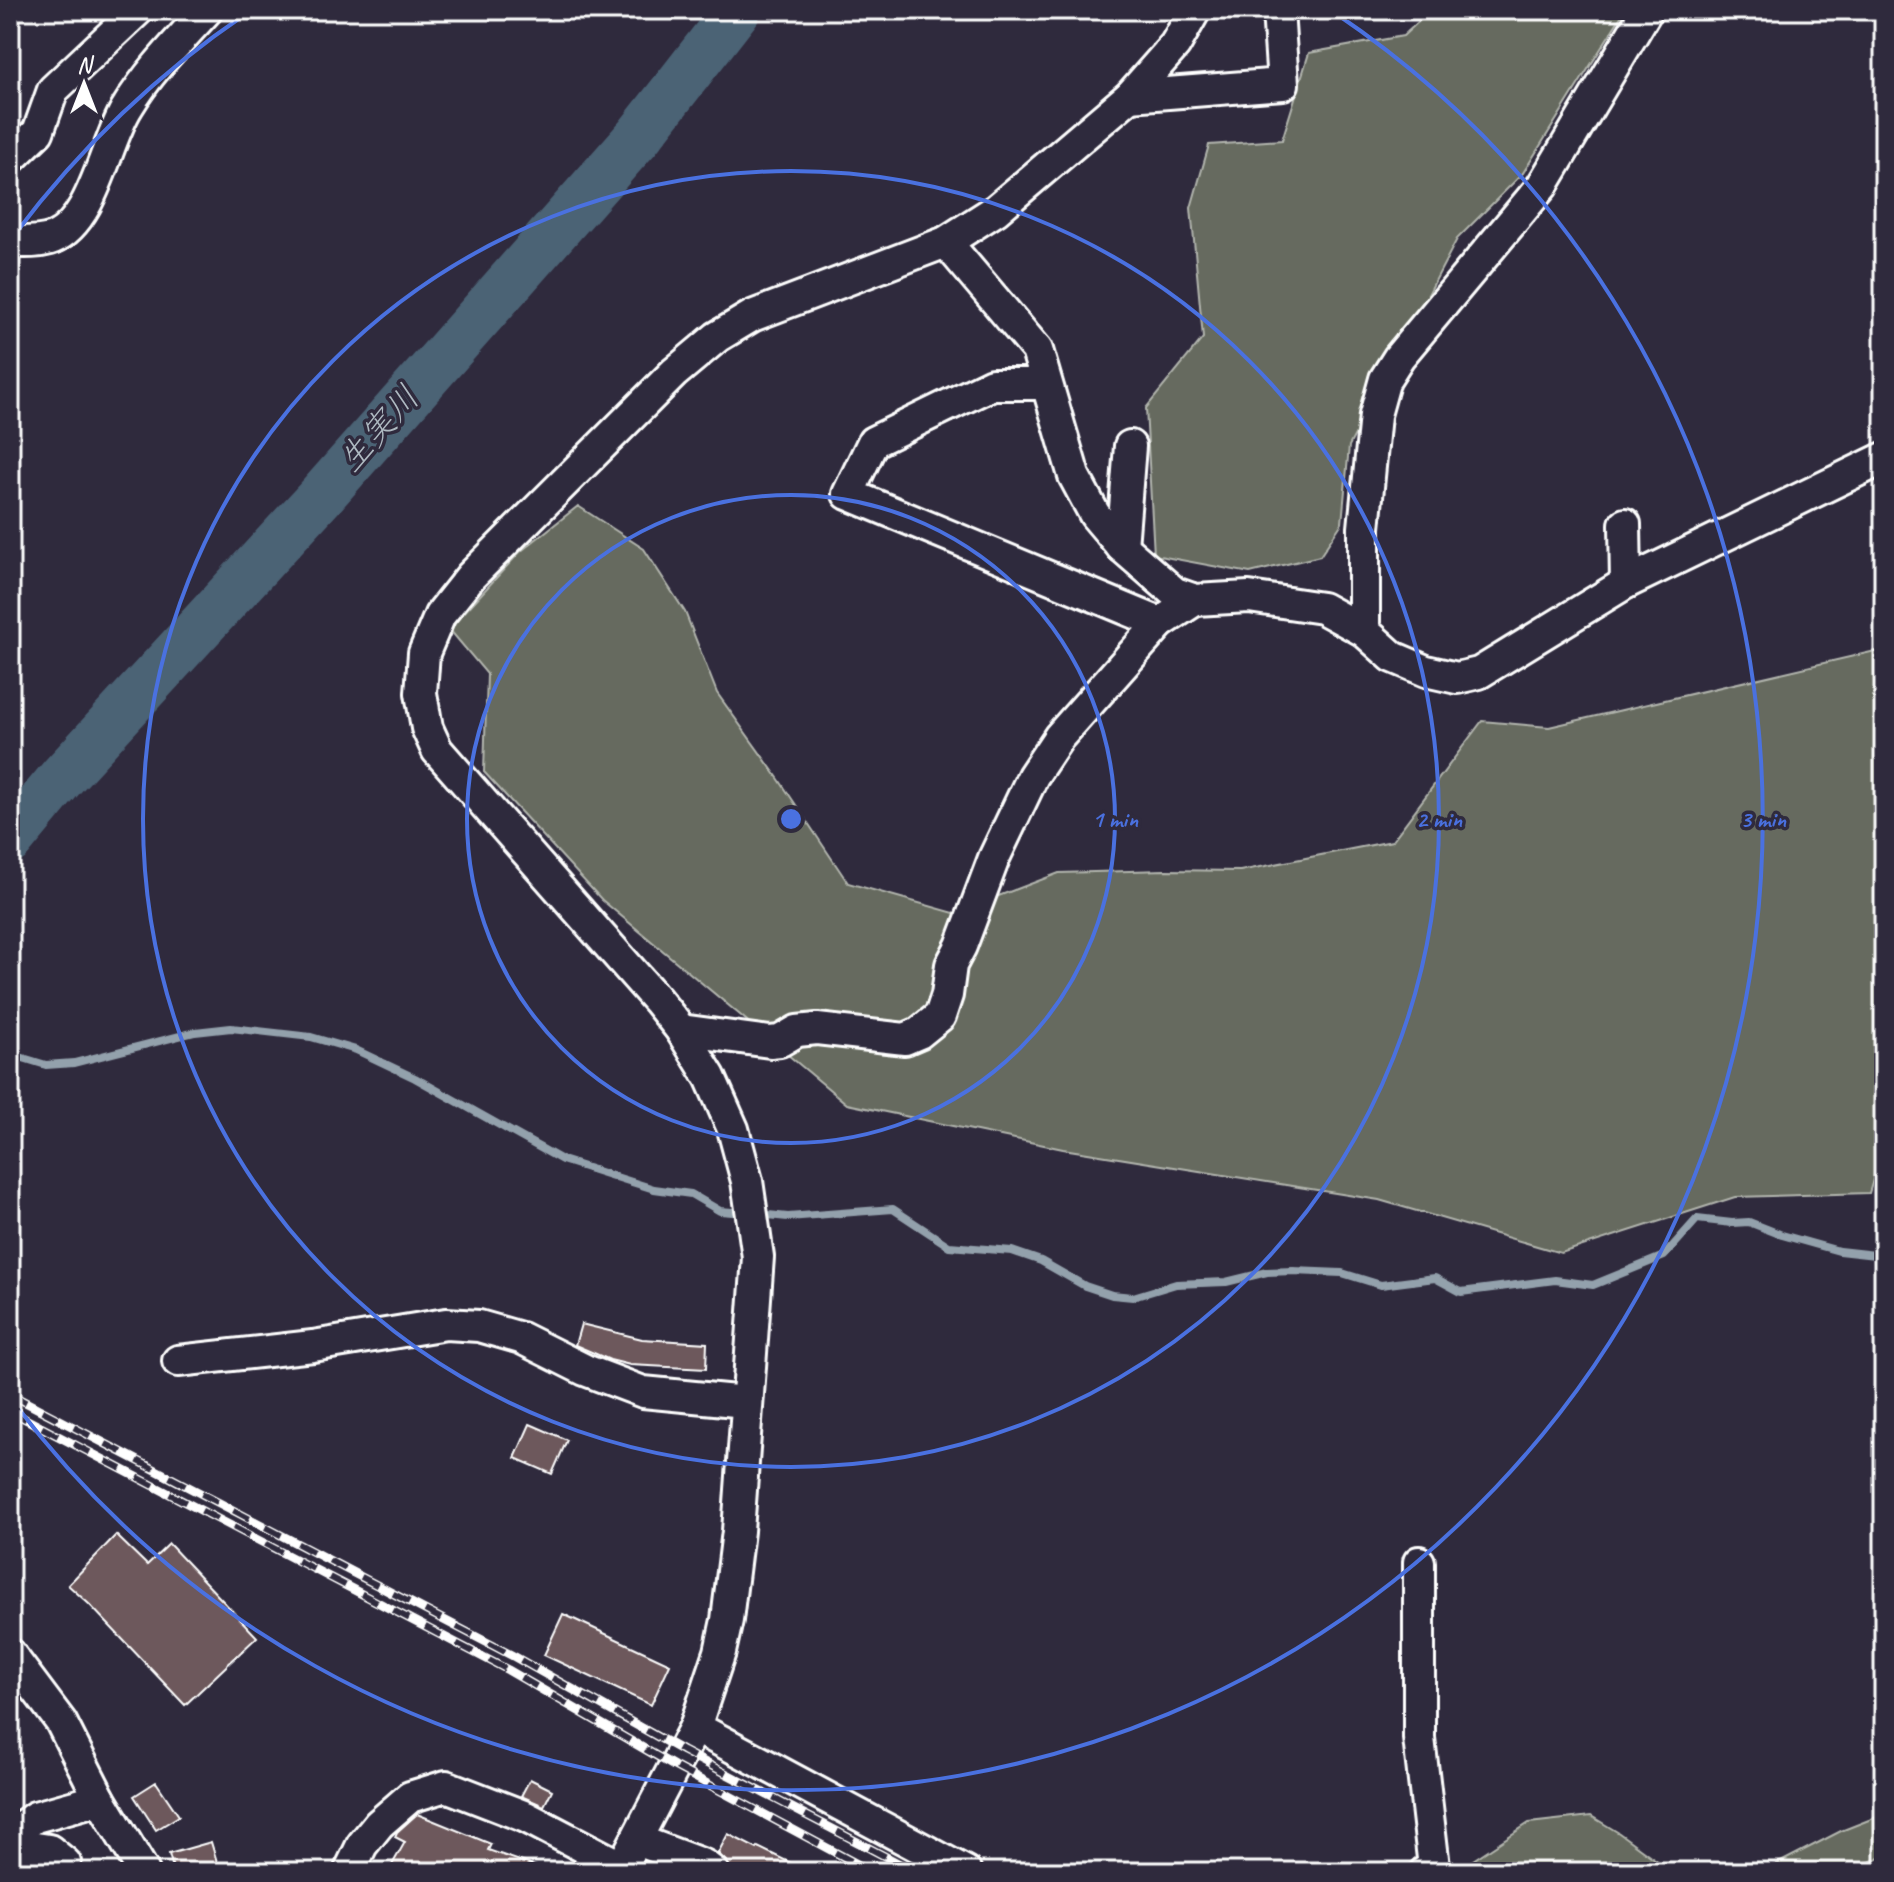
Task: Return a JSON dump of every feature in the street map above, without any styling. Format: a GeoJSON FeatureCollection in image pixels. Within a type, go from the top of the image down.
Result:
{"type":"FeatureCollection","features":[{"type":"Feature","properties":{"kind":"street"},"geometry":{"type":"LineString","coordinates":[[10,159],[38,132],[53,90],[138,10]]}},
{"type":"Feature","properties":{"kind":"street"},"geometry":{"type":"LineString","coordinates":[[10,242],[35,242],[55,237],[74,221],[98,176],[130,102],[207,10]]}},
{"type":"Feature","properties":{"kind":"street"},"geometry":{"type":"LineString","coordinates":[[349,1872],[362,1845],[379,1824],[410,1797],[446,1786],[526,1817],[620,1869],[695,1727],[716,1666],[727,1620],[738,1531],[758,1257],[747,1181],[733,1129],[710,1077],[681,1030],[437,750],[427,728],[421,693],[424,653],[440,615],[471,576],[674,373],[717,337],[752,316],[946,242],[996,210],[1130,96],[1175,45],[1195,10]]}},
{"type":"Feature","properties":{"kind":"street"},"geometry":{"type":"LineString","coordinates":[[1130,96],[1283,84],[1278,10]]}},
{"type":"Feature","properties":{"kind":"street"},"geometry":{"type":"LineString","coordinates":[[1364,631],[1364,528],[1375,415],[1385,379],[1399,357],[1542,186],[1647,10]]}},
{"type":"Feature","properties":{"kind":"street"},"geometry":{"type":"LineString","coordinates":[[946,242],[1037,350],[1074,476],[1095,515],[1122,547],[1175,593],[1195,600],[1249,597],[1322,608],[1364,631],[1393,657],[1426,671],[1457,678],[1479,673],[1626,583],[1884,458]]}},
{"type":"Feature","properties":{"kind":"street"},"geometry":{"type":"LineString","coordinates":[[1046,384],[992,384],[873,442],[848,494],[1160,623]]}},
{"type":"Feature","properties":{"kind":"street"},"geometry":{"type":"LineString","coordinates":[[1122,547],[1130,446]]}},
{"type":"Feature","properties":{"kind":"street"},"geometry":{"type":"LineString","coordinates":[[1625,524],[1626,583]]}},
{"type":"Feature","properties":{"kind":"street"},"geometry":{"type":"LineString","coordinates":[[681,1030],[770,1042],[780,1041],[797,1031],[817,1029],[896,1040],[919,1033],[940,1016],[947,995],[951,965],[994,858],[1033,776],[1059,737],[1160,623],[1195,600]]}},
{"type":"Feature","properties":{"kind":"street"},"geometry":{"type":"LineString","coordinates":[[178,1361],[313,1346],[446,1324],[479,1326],[521,1338],[585,1370],[643,1392],[746,1402]]}},
{"type":"Feature","properties":{"kind":"street"},"geometry":{"type":"LineString","coordinates":[[1419,1562],[1419,1738],[1430,1869]]}},
{"type":"Feature","properties":{"kind":"street"},"geometry":{"type":"LineString","coordinates":[[10,1654],[61,1722],[100,1799],[144,1872]]}},
{"type":"Feature","properties":{"kind":"street"},"geometry":{"type":"LineString","coordinates":[[695,1727],[966,1872]]}},
{"type":"Feature","properties":{"kind":"street"},"geometry":{"type":"LineString","coordinates":[[10,1835],[35,1817],[100,1799]]}},
{"type":"Feature","properties":{"kind":"street"},"geometry":{"type":"LineString","coordinates":[[637,1840],[704,1865],[713,1872]]}},
{"type":"Feature","properties":{"kind":"street"},"geometry":{"type":"LineString","coordinates":[[10,1844],[49,1850],[65,1863],[64,1872]]}},
{"type":"Feature","properties":{"kind":"green space"},"geometry":{"type":"Polygon","coordinates":[[[1431,10],[1625,10],[1523,173],[1457,239],[1349,446],[1342,523],[1320,556],[1250,573],[1154,555],[1146,408],[1203,338],[1191,208],[1209,145],[1282,140],[1309,53],[1403,36],[1431,10]]]}},
{"type":"Feature","properties":{"kind":"green space"},"geometry":{"type":"Polygon","coordinates":[[[578,506],[644,549],[685,612],[717,693],[848,883],[954,913],[1059,873],[1240,871],[1392,841],[1482,721],[1549,727],[1884,649],[1884,1144],[1869,1193],[1735,1197],[1561,1253],[1379,1200],[1063,1149],[847,1104],[602,900],[484,772],[487,674],[449,629],[520,552],[578,506]]]}},
{"type":"Feature","properties":{"kind":"green space"},"geometry":{"type":"Polygon","coordinates":[[[1884,1814],[1884,1855],[1849,1872],[1455,1872],[1529,1823],[1591,1816],[1663,1865],[1773,1866],[1841,1831],[1884,1814]]]}},
{"type":"Feature","properties":{"kind":"building"},"geometry":{"type":"Polygon","coordinates":[[[581,1324],[642,1339],[707,1343],[706,1369],[630,1365],[610,1360],[575,1345],[581,1324]]]}},
{"type":"Feature","properties":{"kind":"building"},"geometry":{"type":"Polygon","coordinates":[[[530,1424],[567,1440],[552,1474],[515,1458],[530,1424]]]}},
{"type":"Feature","properties":{"kind":"building"},"geometry":{"type":"Polygon","coordinates":[[[116,1535],[147,1565],[169,1544],[257,1637],[185,1705],[68,1585],[116,1535]]]}},
{"type":"Feature","properties":{"kind":"building"},"geometry":{"type":"Polygon","coordinates":[[[563,1614],[670,1664],[651,1705],[544,1655],[563,1614]]]}},
{"type":"Feature","properties":{"kind":"building"},"geometry":{"type":"Polygon","coordinates":[[[530,1779],[552,1790],[544,1806],[521,1796],[530,1779]]]}},
{"type":"Feature","properties":{"kind":"building"},"geometry":{"type":"Polygon","coordinates":[[[156,1782],[179,1816],[156,1830],[134,1796],[156,1782]]]}},
{"type":"Feature","properties":{"kind":"building"},"geometry":{"type":"Polygon","coordinates":[[[417,1814],[491,1844],[488,1850],[540,1868],[540,1872],[388,1872],[405,1842],[395,1837],[397,1832],[417,1814]]]}},
{"type":"Feature","properties":{"kind":"building"},"geometry":{"type":"Polygon","coordinates":[[[728,1834],[809,1872],[731,1872],[718,1853],[728,1834]]]}},
{"type":"Feature","properties":{"kind":"building"},"geometry":{"type":"Polygon","coordinates":[[[211,1842],[220,1872],[174,1872],[169,1854],[211,1842]]]}},
{"type":"Feature","properties":{"kind":"waterway","name":"生実川"},"geometry":{"type":"LineString","coordinates":[[10,840],[63,776],[321,496],[638,137],[737,10]]}},
{"type":"Feature","properties":{"kind":"waterway"},"geometry":{"type":"LineString","coordinates":[[10,1054],[46,1065],[74,1063],[195,1032],[231,1028],[311,1037],[356,1050],[415,1078],[562,1160],[654,1189],[691,1194],[720,1211],[745,1213]]}},
{"type":"Feature","properties":{"kind":"waterway"},"geometry":{"type":"LineString","coordinates":[[758,1214],[788,1217],[893,1209],[949,1246],[1012,1251],[1041,1261],[1085,1286],[1112,1295],[1133,1297],[1176,1284],[1226,1282],[1267,1272],[1293,1271],[1342,1273],[1381,1285],[1435,1278],[1461,1292],[1555,1280],[1593,1285],[1664,1256],[1697,1219],[1749,1222],[1839,1251],[1884,1256]]}},
{"type":"Feature","properties":{"kind":"railway"},"geometry":{"type":"LineString","coordinates":[[10,1394],[515,1657],[683,1751],[915,1872]]}},
{"type":"Feature","properties":{"kind":"railway"},"geometry":{"type":"LineString","coordinates":[[10,1411],[508,1670],[674,1766],[872,1872]]}}]}
